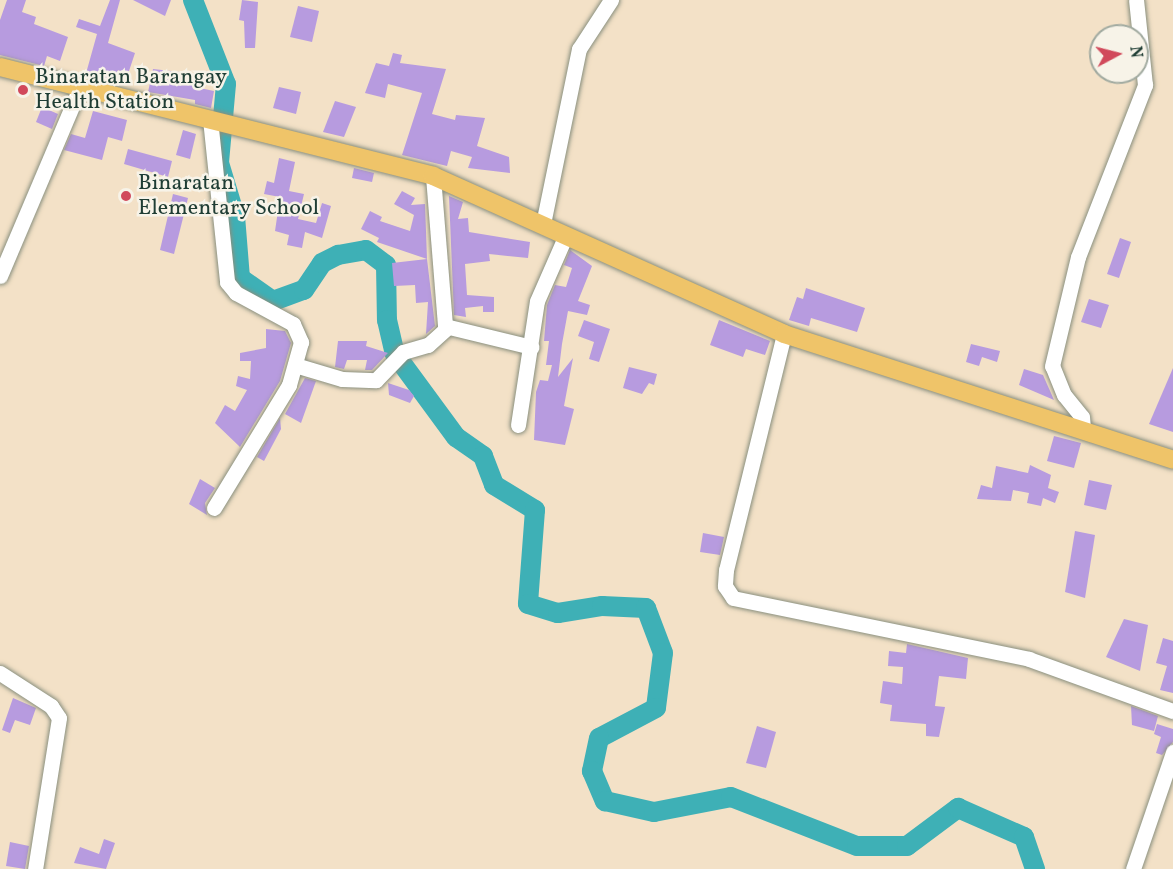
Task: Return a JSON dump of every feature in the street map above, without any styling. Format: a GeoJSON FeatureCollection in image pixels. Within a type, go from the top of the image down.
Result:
{"type":"FeatureCollection","features":[{"type":"Feature","properties":{"kind":"main road"},"geometry":{"type":"LineString","coordinates":[[0,67],[80,90],[221,121],[433,176],[784,334],[1083,428],[1173,460]]}},
{"type":"Feature","properties":{"kind":"street"},"geometry":{"type":"LineString","coordinates":[[543,224],[579,49],[611,0]]}},
{"type":"Feature","properties":{"kind":"street"},"geometry":{"type":"LineString","coordinates":[[1083,428],[1052,366],[1078,257],[1145,85],[1136,0]]}},
{"type":"Feature","properties":{"kind":"street"},"geometry":{"type":"LineString","coordinates":[[0,276],[80,90]]}},
{"type":"Feature","properties":{"kind":"street"},"geometry":{"type":"LineString","coordinates":[[214,508],[295,366],[301,342],[293,324],[236,293],[226,282],[221,121]]}},
{"type":"Feature","properties":{"kind":"street"},"geometry":{"type":"LineString","coordinates":[[433,176],[447,328]]}},
{"type":"Feature","properties":{"kind":"street"},"geometry":{"type":"LineString","coordinates":[[518,425],[542,285],[566,235]]}},
{"type":"Feature","properties":{"kind":"street"},"geometry":{"type":"LineString","coordinates":[[295,366],[370,382],[387,373],[399,356],[428,345],[447,328]]}},
{"type":"Feature","properties":{"kind":"street"},"geometry":{"type":"LineString","coordinates":[[447,328],[532,347]]}},
{"type":"Feature","properties":{"kind":"street"},"geometry":{"type":"LineString","coordinates":[[784,334],[726,570],[725,586],[733,598],[1029,659],[1173,711]]}},
{"type":"Feature","properties":{"kind":"street"},"geometry":{"type":"LineString","coordinates":[[0,673],[51,706],[59,718],[34,869]]}},
{"type":"Feature","properties":{"kind":"street"},"geometry":{"type":"LineString","coordinates":[[1133,869],[1173,752]]}},
{"type":"Feature","properties":{"kind":"building"},"geometry":{"type":"Polygon","coordinates":[[[7,0],[26,0],[22,12],[36,17],[34,24],[68,37],[60,61],[47,56],[44,66],[0,55],[0,20],[7,0]]]}},
{"type":"Feature","properties":{"kind":"building"},"geometry":{"type":"Polygon","coordinates":[[[110,0],[120,0],[108,43],[135,53],[128,74],[118,70],[113,84],[85,77],[97,34],[76,27],[79,19],[100,26],[110,0]]]}},
{"type":"Feature","properties":{"kind":"building"},"geometry":{"type":"Polygon","coordinates":[[[133,0],[171,0],[165,16],[133,0]]]}},
{"type":"Feature","properties":{"kind":"building"},"geometry":{"type":"Polygon","coordinates":[[[242,0],[258,2],[255,48],[245,48],[244,21],[239,20],[242,0]]]}},
{"type":"Feature","properties":{"kind":"building"},"geometry":{"type":"Polygon","coordinates":[[[298,6],[319,11],[312,42],[290,37],[298,6]]]}},
{"type":"Feature","properties":{"kind":"building"},"geometry":{"type":"Polygon","coordinates":[[[393,53],[402,55],[400,63],[446,69],[432,114],[455,120],[456,115],[485,118],[477,146],[509,157],[510,173],[468,168],[472,157],[451,151],[447,166],[402,155],[422,93],[388,84],[385,98],[365,93],[376,63],[389,66],[393,53]]]}},
{"type":"Feature","properties":{"kind":"building"},"geometry":{"type":"Polygon","coordinates":[[[153,69],[198,74],[195,87],[214,91],[211,108],[195,104],[195,100],[148,92],[153,69]]]}},
{"type":"Feature","properties":{"kind":"building"},"geometry":{"type":"Polygon","coordinates":[[[279,87],[301,92],[296,114],[273,108],[279,87]]]}},
{"type":"Feature","properties":{"kind":"building"},"geometry":{"type":"Polygon","coordinates":[[[335,101],[356,107],[344,137],[323,132],[335,101]]]}},
{"type":"Feature","properties":{"kind":"building"},"geometry":{"type":"Polygon","coordinates":[[[42,107],[58,114],[52,129],[36,122],[42,107]]]}},
{"type":"Feature","properties":{"kind":"building"},"geometry":{"type":"Polygon","coordinates":[[[93,111],[127,120],[122,141],[108,137],[102,160],[64,150],[71,134],[85,138],[93,111]]]}},
{"type":"Feature","properties":{"kind":"building"},"geometry":{"type":"Polygon","coordinates":[[[183,130],[196,134],[190,159],[176,155],[183,130]]]}},
{"type":"Feature","properties":{"kind":"building"},"geometry":{"type":"Polygon","coordinates":[[[128,149],[172,161],[168,177],[124,164],[128,149]]]}},
{"type":"Feature","properties":{"kind":"building"},"geometry":{"type":"Polygon","coordinates":[[[279,158],[295,162],[289,191],[304,194],[298,219],[316,223],[322,203],[331,206],[322,238],[305,232],[302,248],[287,245],[289,235],[275,231],[280,197],[264,194],[267,181],[274,183],[279,158]]]}},
{"type":"Feature","properties":{"kind":"building"},"geometry":{"type":"Polygon","coordinates":[[[354,168],[374,173],[372,182],[352,178],[354,168]]]}},
{"type":"Feature","properties":{"kind":"building"},"geometry":{"type":"Polygon","coordinates":[[[402,191],[415,198],[411,205],[425,204],[427,259],[377,242],[379,238],[361,229],[370,211],[382,217],[380,221],[410,231],[414,215],[394,204],[402,191]]]}},
{"type":"Feature","properties":{"kind":"building"},"geometry":{"type":"Polygon","coordinates":[[[173,194],[188,198],[174,254],[160,250],[173,194]]]}},
{"type":"Feature","properties":{"kind":"building"},"geometry":{"type":"Polygon","coordinates":[[[449,196],[463,202],[458,219],[468,218],[469,232],[530,242],[528,258],[489,254],[490,261],[465,264],[467,295],[494,297],[494,312],[483,312],[483,306],[465,308],[466,317],[454,315],[449,196]]]}},
{"type":"Feature","properties":{"kind":"building"},"geometry":{"type":"Polygon","coordinates":[[[1120,238],[1131,242],[1119,278],[1107,274],[1120,238]]]}},
{"type":"Feature","properties":{"kind":"building"},"geometry":{"type":"Polygon","coordinates":[[[570,250],[592,266],[578,301],[590,305],[587,315],[568,311],[562,344],[558,377],[573,358],[564,406],[574,409],[565,445],[534,440],[536,392],[540,380],[548,381],[552,365],[546,365],[549,341],[544,341],[547,305],[555,285],[566,287],[572,268],[564,265],[570,250]]]}},
{"type":"Feature","properties":{"kind":"building"},"geometry":{"type":"Polygon","coordinates":[[[427,259],[435,326],[426,334],[428,302],[416,303],[415,285],[394,286],[392,263],[427,259]]]}},
{"type":"Feature","properties":{"kind":"building"},"geometry":{"type":"Polygon","coordinates":[[[806,288],[865,308],[857,332],[811,318],[809,326],[789,320],[797,297],[803,299],[806,288]]]}},
{"type":"Feature","properties":{"kind":"building"},"geometry":{"type":"Polygon","coordinates":[[[1089,299],[1109,305],[1101,328],[1081,322],[1089,299]]]}},
{"type":"Feature","properties":{"kind":"building"},"geometry":{"type":"Polygon","coordinates":[[[584,320],[610,329],[599,362],[589,359],[594,342],[578,336],[584,320]]]}},
{"type":"Feature","properties":{"kind":"building"},"geometry":{"type":"Polygon","coordinates":[[[719,320],[770,341],[765,355],[746,349],[743,357],[710,345],[719,320]]]}},
{"type":"Feature","properties":{"kind":"building"},"geometry":{"type":"Polygon","coordinates":[[[266,329],[285,331],[291,343],[280,381],[240,447],[215,423],[225,405],[235,411],[247,390],[236,386],[238,376],[250,379],[251,361],[240,361],[240,353],[266,348],[266,329]]]}},
{"type":"Feature","properties":{"kind":"building"},"geometry":{"type":"Polygon","coordinates":[[[338,341],[367,341],[366,346],[388,353],[372,370],[365,370],[367,360],[347,360],[344,369],[335,367],[338,341]]]}},
{"type":"Feature","properties":{"kind":"building"},"geometry":{"type":"Polygon","coordinates":[[[971,344],[1000,351],[997,362],[982,357],[979,366],[966,362],[971,344]]]}},
{"type":"Feature","properties":{"kind":"building"},"geometry":{"type":"Polygon","coordinates":[[[629,367],[657,374],[654,385],[649,383],[642,394],[623,388],[629,367]]]}},
{"type":"Feature","properties":{"kind":"building"},"geometry":{"type":"Polygon","coordinates":[[[1173,368],[1173,432],[1149,424],[1173,368]]]}},
{"type":"Feature","properties":{"kind":"building"},"geometry":{"type":"Polygon","coordinates":[[[1024,369],[1043,375],[1054,400],[1019,385],[1024,369]]]}},
{"type":"Feature","properties":{"kind":"building"},"geometry":{"type":"Polygon","coordinates":[[[305,378],[316,381],[301,423],[285,414],[305,378]]]}},
{"type":"Feature","properties":{"kind":"building"},"geometry":{"type":"Polygon","coordinates":[[[388,383],[409,390],[414,396],[410,403],[389,395],[388,383]]]}},
{"type":"Feature","properties":{"kind":"building"},"geometry":{"type":"Polygon","coordinates":[[[280,418],[281,429],[264,461],[257,457],[280,418]]]}},
{"type":"Feature","properties":{"kind":"building"},"geometry":{"type":"Polygon","coordinates":[[[1054,436],[1081,443],[1074,468],[1047,461],[1054,436]]]}},
{"type":"Feature","properties":{"kind":"building"},"geometry":{"type":"Polygon","coordinates":[[[1030,465],[1051,475],[1048,488],[1059,492],[1055,503],[1043,498],[1041,506],[1027,503],[1029,493],[1013,490],[1011,501],[977,499],[981,485],[992,488],[996,466],[1028,473],[1030,465]]]}},
{"type":"Feature","properties":{"kind":"building"},"geometry":{"type":"Polygon","coordinates":[[[200,479],[215,488],[205,503],[207,515],[189,504],[200,479]]]}},
{"type":"Feature","properties":{"kind":"building"},"geometry":{"type":"Polygon","coordinates":[[[1089,480],[1112,485],[1106,510],[1084,505],[1089,480]]]}},
{"type":"Feature","properties":{"kind":"building"},"geometry":{"type":"Polygon","coordinates":[[[1075,531],[1095,535],[1085,598],[1065,592],[1075,531]]]}},
{"type":"Feature","properties":{"kind":"building"},"geometry":{"type":"Polygon","coordinates":[[[703,533],[724,537],[720,555],[700,552],[703,533]]]}},
{"type":"Feature","properties":{"kind":"building"},"geometry":{"type":"Polygon","coordinates":[[[1124,619],[1148,625],[1140,671],[1106,657],[1124,619]]]}},
{"type":"Feature","properties":{"kind":"building"},"geometry":{"type":"Polygon","coordinates":[[[1163,638],[1173,641],[1173,693],[1160,690],[1167,666],[1156,663],[1163,638]]]}},
{"type":"Feature","properties":{"kind":"building"},"geometry":{"type":"Polygon","coordinates":[[[907,644],[968,658],[966,679],[939,676],[935,706],[945,707],[939,737],[926,736],[926,724],[890,721],[892,705],[880,703],[883,681],[902,684],[903,667],[888,666],[889,651],[906,653],[907,644]]]}},
{"type":"Feature","properties":{"kind":"building"},"geometry":{"type":"Polygon","coordinates":[[[13,698],[36,708],[30,725],[15,720],[10,733],[2,730],[13,698]]]}},
{"type":"Feature","properties":{"kind":"building"},"geometry":{"type":"Polygon","coordinates":[[[1131,706],[1158,716],[1154,731],[1132,725],[1131,706]]]}},
{"type":"Feature","properties":{"kind":"building"},"geometry":{"type":"Polygon","coordinates":[[[1157,724],[1173,729],[1173,742],[1162,755],[1156,753],[1161,737],[1154,734],[1157,724]]]}},
{"type":"Feature","properties":{"kind":"building"},"geometry":{"type":"Polygon","coordinates":[[[757,726],[776,732],[766,768],[746,763],[757,726]]]}},
{"type":"Feature","properties":{"kind":"building"},"geometry":{"type":"Polygon","coordinates":[[[104,839],[115,843],[106,869],[74,863],[80,847],[99,854],[104,839]]]}},
{"type":"Feature","properties":{"kind":"building"},"geometry":{"type":"Polygon","coordinates":[[[10,842],[29,846],[25,869],[6,866],[10,842]]]}},
{"type":"Feature","properties":{"kind":"waterway"},"geometry":{"type":"LineString","coordinates":[[193,0],[226,84],[219,163],[235,216],[240,278],[273,301],[304,290],[322,263],[338,255],[366,250],[386,265],[387,320],[395,354],[456,437],[483,456],[494,485],[535,510],[528,604],[558,613],[602,606],[646,608],[663,653],[656,708],[599,738],[592,771],[605,801],[654,812],[731,797],[857,846],[907,846],[958,808],[1024,837],[1035,869]]}},
{"type":"Feature","properties":{"kind":"place","name":"Binaratan Barangay Health Station"},"geometry":{"type":"Point","coordinates":[23,90]}},
{"type":"Feature","properties":{"kind":"place","name":"Binaratan Elementary School"},"geometry":{"type":"Point","coordinates":[126,196]}}]}
